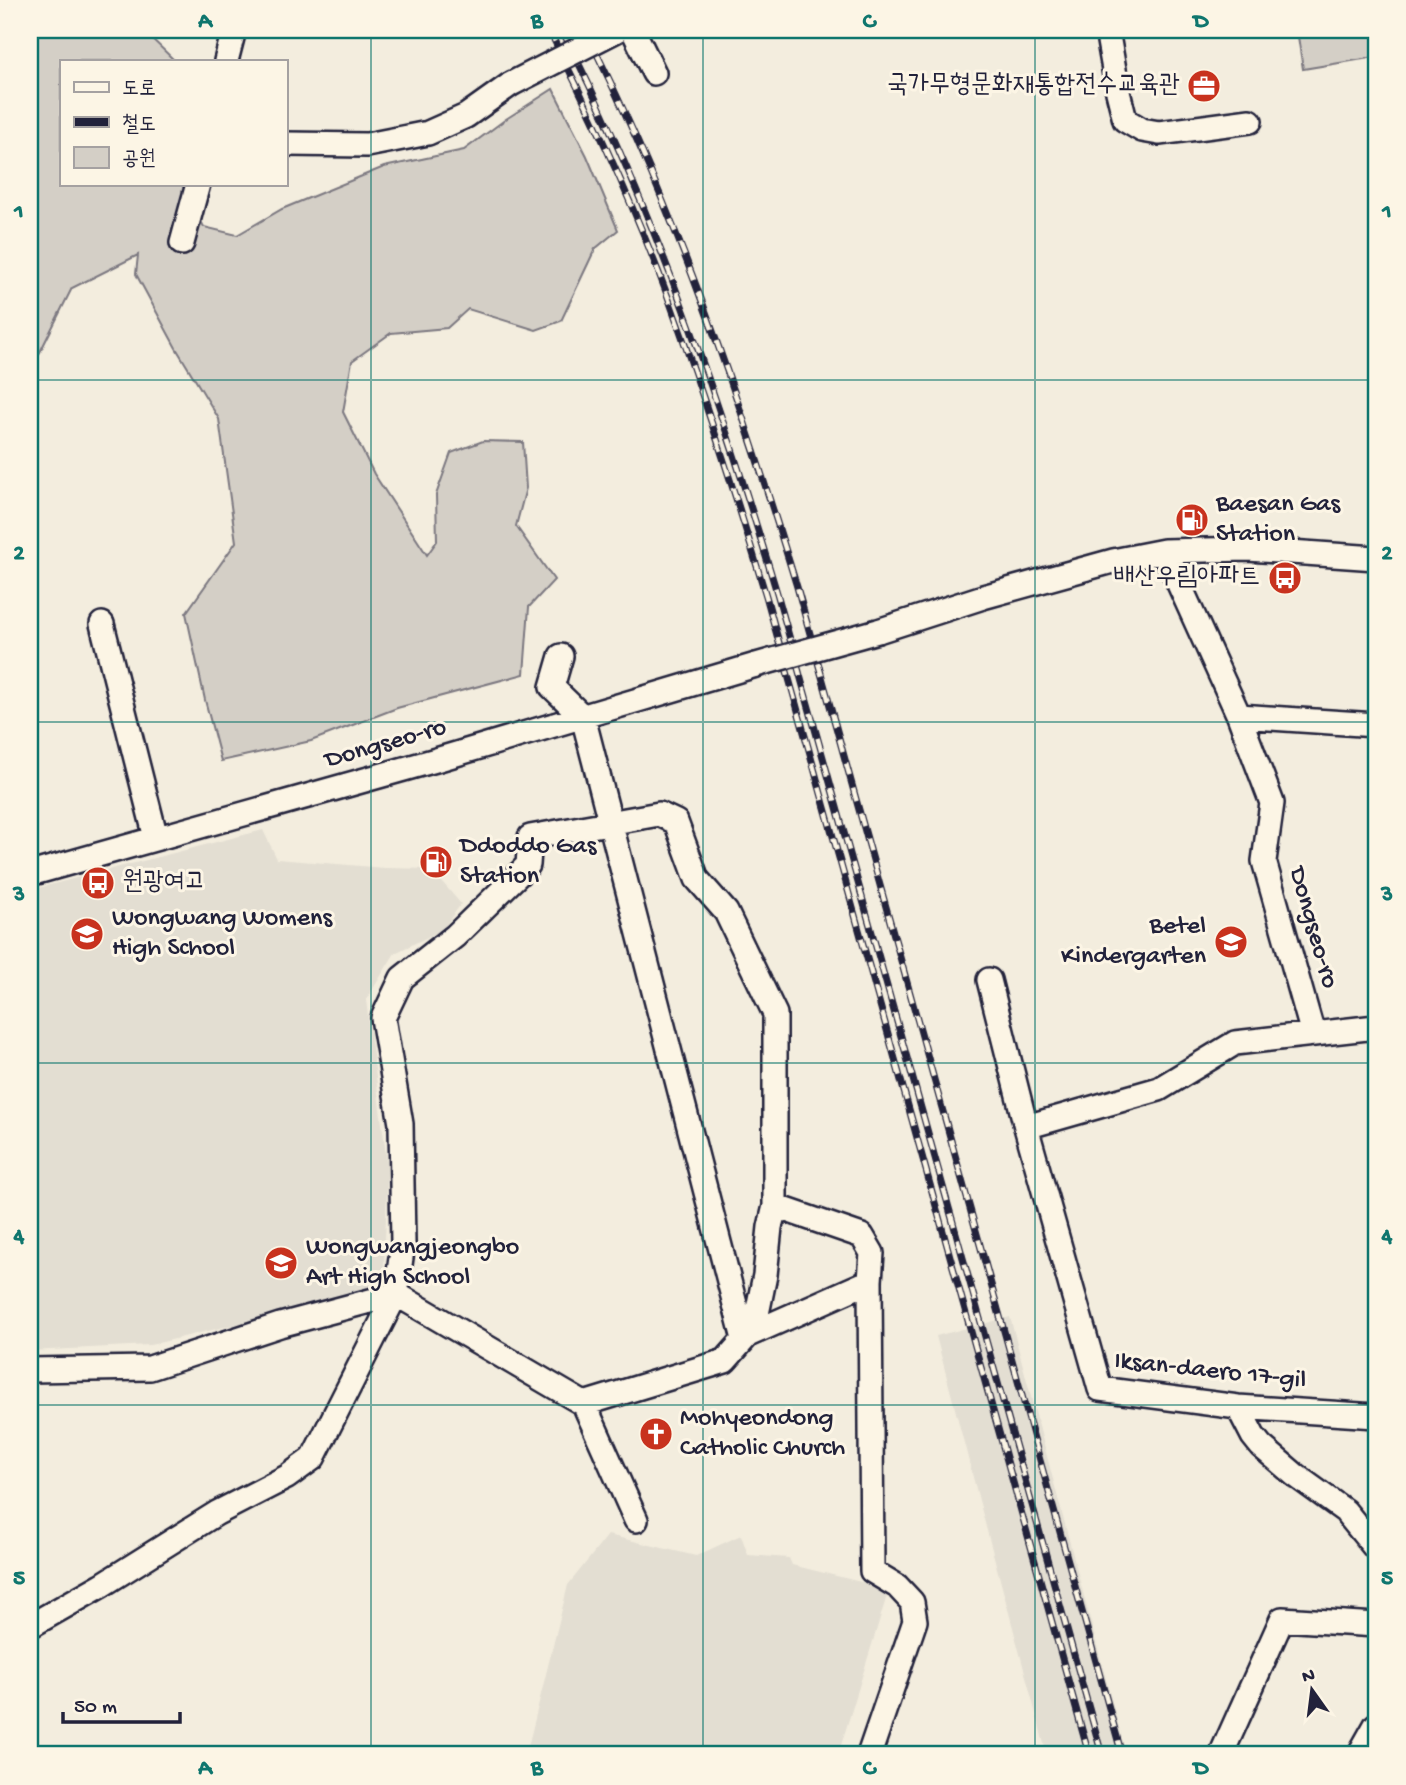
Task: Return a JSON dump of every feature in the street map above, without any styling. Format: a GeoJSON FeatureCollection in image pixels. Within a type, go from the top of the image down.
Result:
{"type":"FeatureCollection","features":[{"type":"Feature","properties":{"kind":"street"},"geometry":{"type":"LineString","coordinates":[[226,60],[234,30]]}},
{"type":"Feature","properties":{"kind":"street"},"geometry":{"type":"LineString","coordinates":[[287,144],[367,145],[428,133],[466,116],[511,84],[617,30]]}},
{"type":"Feature","properties":{"kind":"street"},"geometry":{"type":"LineString","coordinates":[[633,30],[654,73]]}},
{"type":"Feature","properties":{"kind":"street"},"geometry":{"type":"LineString","coordinates":[[1107,30],[1125,120],[1142,130],[1159,134],[1250,121]]}},
{"type":"Feature","properties":{"kind":"street"},"geometry":{"type":"LineString","coordinates":[[182,243],[197,186]]}},
{"type":"Feature","properties":{"kind":"street"},"geometry":{"type":"LineString","coordinates":[[1164,551],[1248,549],[1376,558]]}},
{"type":"Feature","properties":{"kind":"street","name":"Dongseo-ro"},"geometry":{"type":"LineString","coordinates":[[30,874],[436,760],[756,664],[878,631],[984,597],[1113,561],[1164,551],[1239,716],[1272,803],[1264,862],[1313,1034]]}},
{"type":"Feature","properties":{"kind":"street"},"geometry":{"type":"LineString","coordinates":[[102,624],[156,838]]}},
{"type":"Feature","properties":{"kind":"street"},"geometry":{"type":"LineString","coordinates":[[561,656],[552,687],[583,717],[746,1337]]}},
{"type":"Feature","properties":{"kind":"street"},"geometry":{"type":"LineString","coordinates":[[1239,716],[1376,725]]}},
{"type":"Feature","properties":{"kind":"street"},"geometry":{"type":"LineString","coordinates":[[30,1626],[218,1513],[287,1477],[313,1458],[396,1294],[403,1243],[401,1124],[383,1018],[402,978],[455,936],[528,864],[530,837],[659,814],[676,822],[696,879],[726,912],[775,1014],[775,1206],[757,1314],[746,1337],[725,1362],[584,1404]]}},
{"type":"Feature","properties":{"kind":"street"},"geometry":{"type":"LineString","coordinates":[[989,980],[1026,1126],[1159,1089],[1235,1043],[1376,1027]]}},
{"type":"Feature","properties":{"kind":"street","name":"Iksan-daero 17-gil"},"geometry":{"type":"LineString","coordinates":[[1026,1126],[1100,1390],[1238,1407],[1376,1416]]}},
{"type":"Feature","properties":{"kind":"street"},"geometry":{"type":"LineString","coordinates":[[775,1206],[862,1236],[872,1253],[872,1571],[897,1586],[912,1602],[915,1621],[869,1755]]}},
{"type":"Feature","properties":{"kind":"street"},"geometry":{"type":"LineString","coordinates":[[746,1337],[870,1281]]}},
{"type":"Feature","properties":{"kind":"street"},"geometry":{"type":"LineString","coordinates":[[30,1370],[150,1368],[280,1325],[396,1294],[584,1404],[636,1520]]}},
{"type":"Feature","properties":{"kind":"street"},"geometry":{"type":"LineString","coordinates":[[1238,1407],[1261,1446],[1345,1511],[1376,1549]]}},
{"type":"Feature","properties":{"kind":"street"},"geometry":{"type":"LineString","coordinates":[[1222,1755],[1282,1619],[1376,1625]]}},
{"type":"Feature","properties":{"kind":"street"},"geometry":{"type":"LineString","coordinates":[[1359,1755],[1376,1725]]}},
{"type":"Feature","properties":{"kind":"shaded area"},"geometry":{"type":"Polygon","coordinates":[[[263,830],[277,859],[431,869],[461,904],[442,930],[395,953],[366,1000],[388,1170],[383,1289],[150,1345],[30,1351],[30,890],[263,830]]]}},
{"type":"Feature","properties":{"kind":"shaded area"},"geometry":{"type":"Polygon","coordinates":[[[1010,1317],[1126,1755],[1047,1755],[990,1542],[936,1336],[1010,1317]]]}},
{"type":"Feature","properties":{"kind":"shaded area"},"geometry":{"type":"Polygon","coordinates":[[[608,1535],[696,1556],[741,1535],[748,1555],[789,1558],[792,1565],[889,1589],[838,1755],[526,1755],[568,1585],[608,1535]]]}},
{"type":"Feature","properties":{"kind":"green space"},"geometry":{"type":"Polygon","coordinates":[[[30,30],[143,30],[174,60],[60,60],[60,186],[183,186],[204,227],[237,235],[282,209],[384,167],[464,150],[553,89],[587,156],[618,230],[595,249],[561,321],[536,330],[468,309],[447,328],[391,333],[352,361],[343,412],[374,474],[427,555],[437,541],[436,495],[451,453],[483,441],[523,442],[526,488],[516,526],[554,580],[529,607],[524,674],[397,708],[311,741],[221,761],[186,613],[236,542],[219,419],[136,274],[138,255],[72,288],[30,372],[30,30]]]}},
{"type":"Feature","properties":{"kind":"green space"},"geometry":{"type":"Polygon","coordinates":[[[1297,30],[1376,30],[1376,57],[1303,69],[1297,30]]]}},
{"type":"Feature","properties":{"kind":"railway"},"geometry":{"type":"LineString","coordinates":[[549,30],[612,162],[655,263],[743,521],[1089,1755]]}},
{"type":"Feature","properties":{"kind":"railway"},"geometry":{"type":"LineString","coordinates":[[562,30],[655,236],[708,377],[755,520],[1102,1755]]}},
{"type":"Feature","properties":{"kind":"railway"},"geometry":{"type":"LineString","coordinates":[[585,30],[618,97],[676,234],[728,374],[775,516],[1122,1755]]}},
{"type":"Feature","properties":{"kind":"place","name":"국가무형문화재통합전수교육관"},"geometry":{"type":"Point","coordinates":[1204,86]}},
{"type":"Feature","properties":{"kind":"place","name":"Baesan Gas Station"},"geometry":{"type":"Point","coordinates":[1192,520]}},
{"type":"Feature","properties":{"kind":"place","name":"배산우림아파트"},"geometry":{"type":"Point","coordinates":[1285,578]}},
{"type":"Feature","properties":{"kind":"place","name":"Ddoddo Gas Station"},"geometry":{"type":"Point","coordinates":[436,862]}},
{"type":"Feature","properties":{"kind":"place","name":"원광여고"},"geometry":{"type":"Point","coordinates":[98,883]}},
{"type":"Feature","properties":{"kind":"place","name":"Wongwang Womens High School"},"geometry":{"type":"Point","coordinates":[87,934]}},
{"type":"Feature","properties":{"kind":"place","name":"Betel Kindergarten"},"geometry":{"type":"Point","coordinates":[1231,942]}},
{"type":"Feature","properties":{"kind":"place","name":"Wongwangjeongbo Art High School"},"geometry":{"type":"Point","coordinates":[281,1263]}},
{"type":"Feature","properties":{"kind":"place","name":"Mohyeondong Catholic Church"},"geometry":{"type":"Point","coordinates":[656,1434]}}]}
